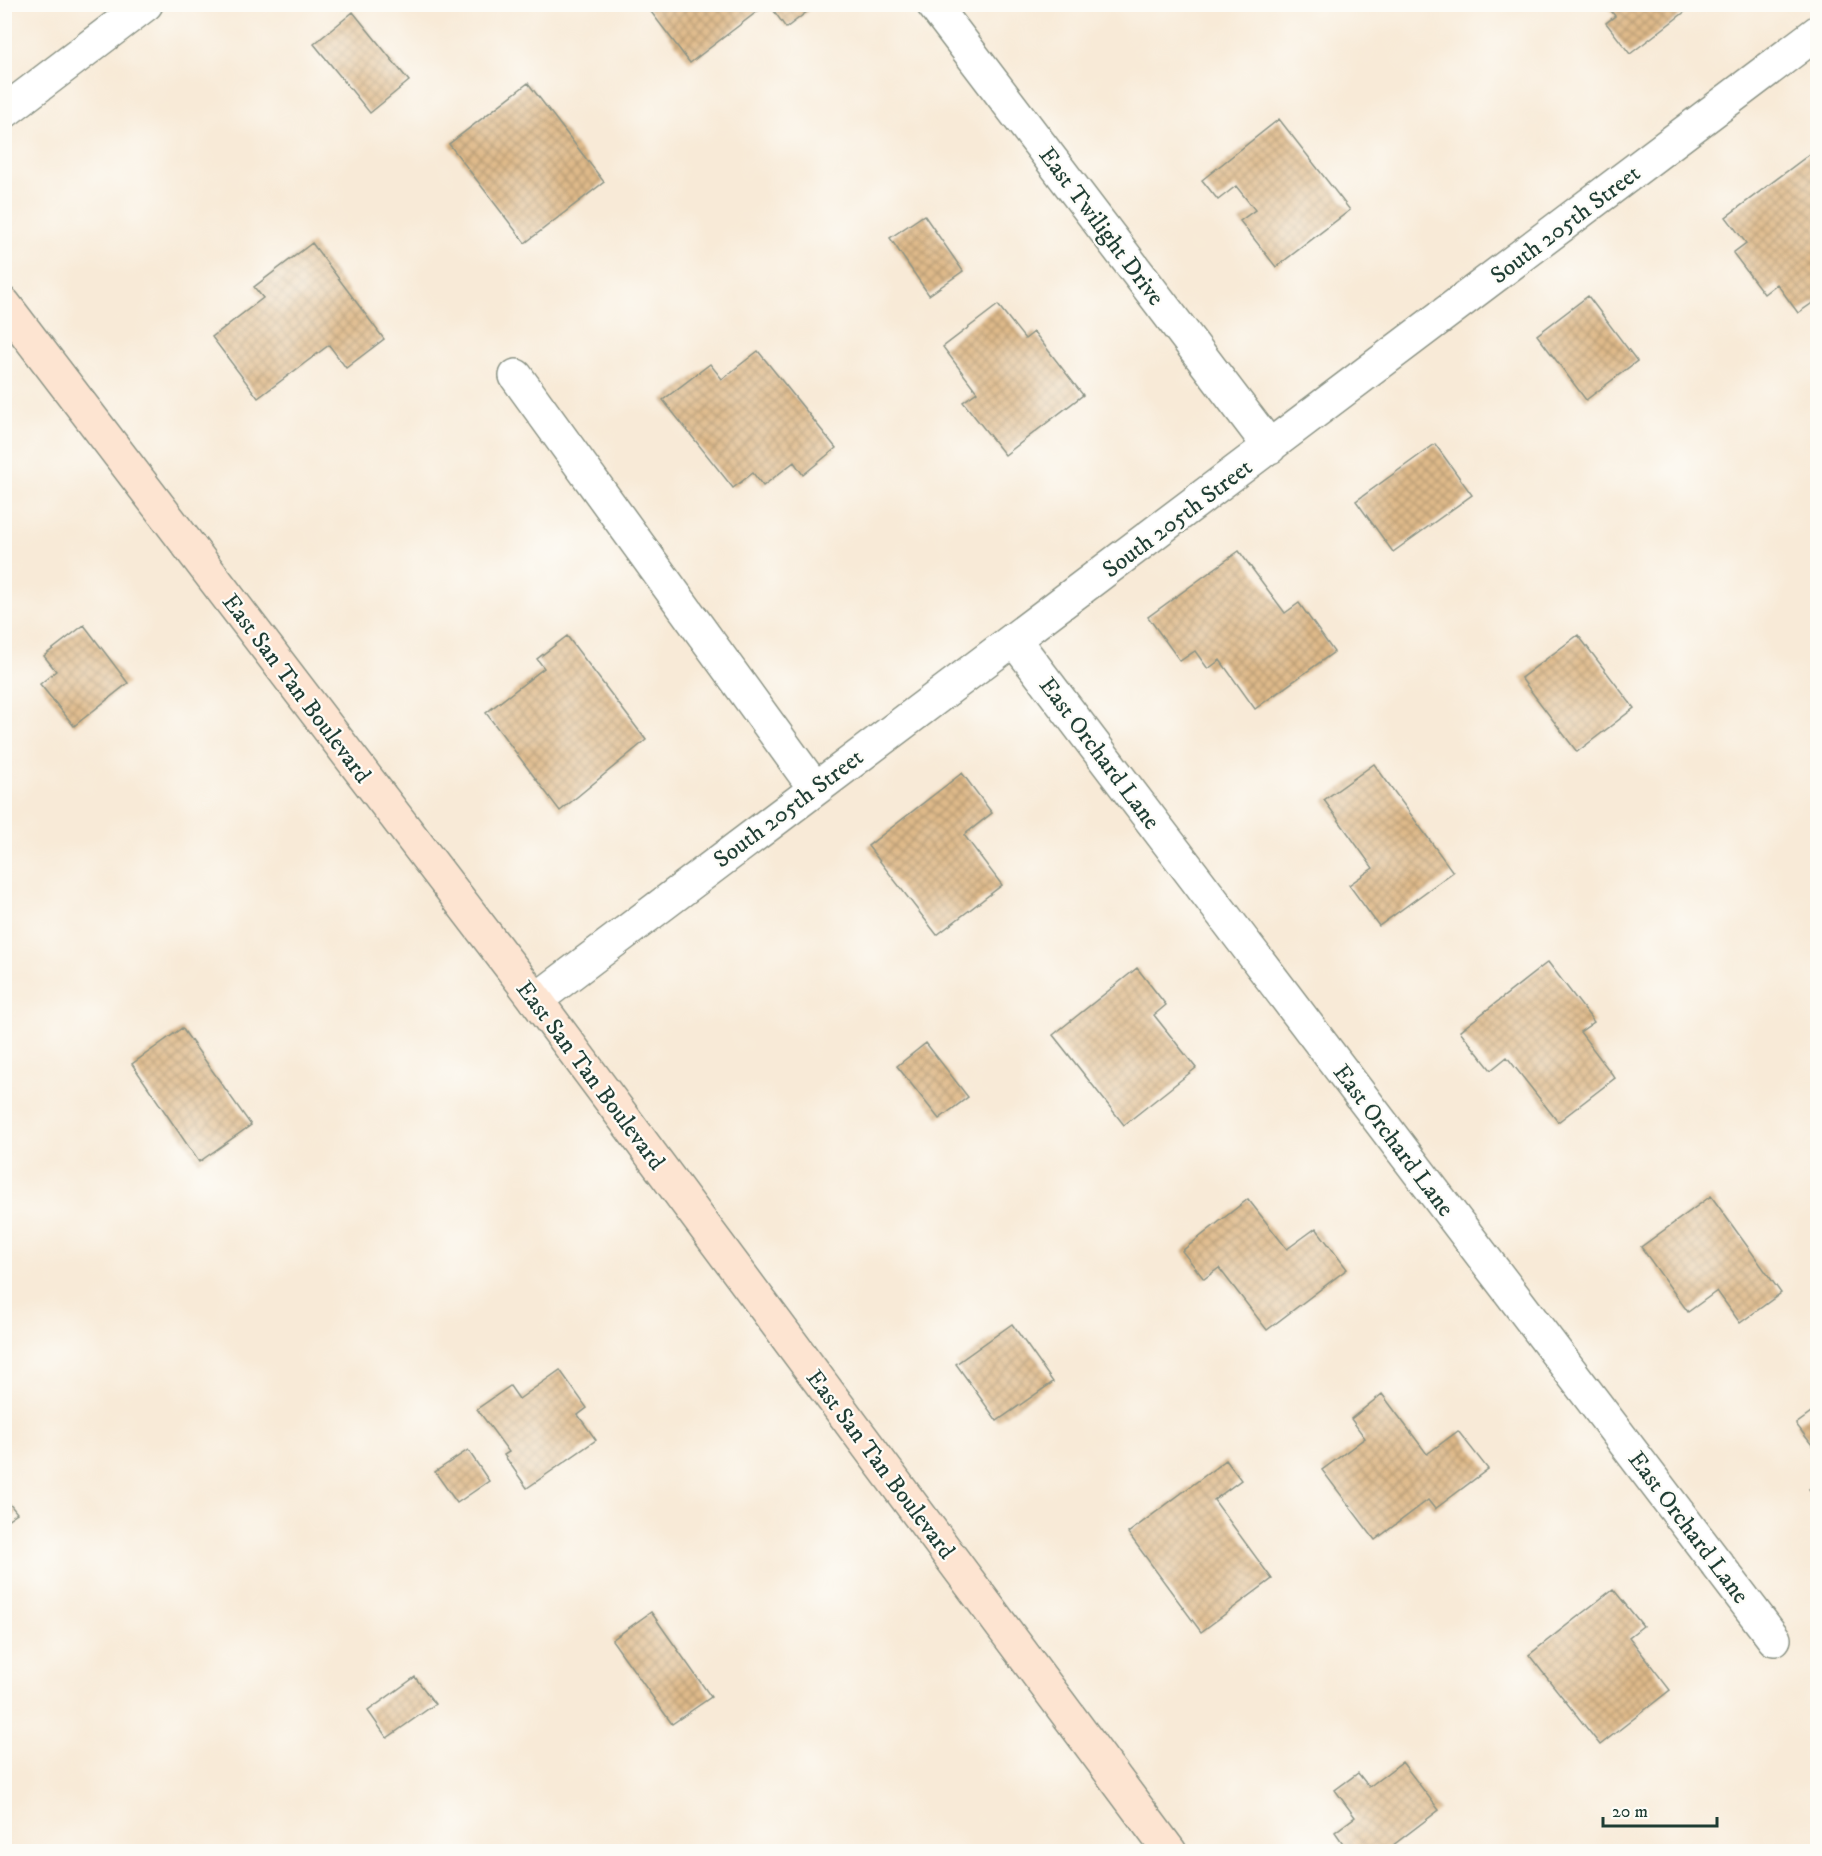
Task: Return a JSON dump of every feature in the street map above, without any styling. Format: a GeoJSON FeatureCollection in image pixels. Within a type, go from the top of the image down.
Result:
{"type":"FeatureCollection","features":[{"type":"Feature","properties":{"kind":"street"},"geometry":{"type":"LineString","coordinates":[[4,112],[146,4]]}},
{"type":"Feature","properties":{"kind":"street","name":"East Twilight Drive"},"geometry":{"type":"LineString","coordinates":[[933,4],[1270,447]]}},
{"type":"Feature","properties":{"kind":"street","name":"South 205th Street"},"geometry":{"type":"LineString","coordinates":[[536,1000],[814,787],[1015,641],[1818,32]]}},
{"type":"Feature","properties":{"kind":"street","name":"East San Tan Boulevard"},"geometry":{"type":"LineString","coordinates":[[4,304],[536,1000],[1170,1851]]}},
{"type":"Feature","properties":{"kind":"street"},"geometry":{"type":"LineString","coordinates":[[516,376],[814,787]]}},
{"type":"Feature","properties":{"kind":"street","name":"East Orchard Lane"},"geometry":{"type":"LineString","coordinates":[[1015,641],[1774,1640]]}},
{"type":"Feature","properties":{"kind":"building"},"geometry":{"type":"Polygon","coordinates":[[[645,4],[767,4],[690,63],[645,4]]]}},
{"type":"Feature","properties":{"kind":"building"},"geometry":{"type":"Polygon","coordinates":[[[769,4],[817,4],[786,28],[769,4]]]}},
{"type":"Feature","properties":{"kind":"building"},"geometry":{"type":"Polygon","coordinates":[[[1606,4],[1695,4],[1630,54],[1606,23],[1615,16],[1606,4]]]}},
{"type":"Feature","properties":{"kind":"building"},"geometry":{"type":"Polygon","coordinates":[[[353,12],[409,81],[370,113],[314,44],[353,12]]]}},
{"type":"Feature","properties":{"kind":"building"},"geometry":{"type":"Polygon","coordinates":[[[528,83],[604,182],[525,243],[449,144],[528,83]]]}},
{"type":"Feature","properties":{"kind":"building"},"geometry":{"type":"Polygon","coordinates":[[[1279,119],[1350,210],[1276,267],[1240,221],[1255,210],[1236,186],[1218,200],[1202,180],[1279,119]]]}},
{"type":"Feature","properties":{"kind":"building"},"geometry":{"type":"Polygon","coordinates":[[[1818,148],[1818,299],[1798,313],[1777,284],[1764,294],[1733,253],[1746,243],[1726,217],[1818,148]]]}},
{"type":"Feature","properties":{"kind":"building"},"geometry":{"type":"Polygon","coordinates":[[[924,215],[963,271],[929,295],[890,238],[924,215]]]}},
{"type":"Feature","properties":{"kind":"building"},"geometry":{"type":"Polygon","coordinates":[[[312,243],[384,339],[346,368],[329,345],[258,398],[212,337],[263,298],[254,287],[312,243]]]}},
{"type":"Feature","properties":{"kind":"building"},"geometry":{"type":"Polygon","coordinates":[[[1588,296],[1637,361],[1586,400],[1537,335],[1588,296]]]}},
{"type":"Feature","properties":{"kind":"building"},"geometry":{"type":"Polygon","coordinates":[[[998,305],[1025,339],[1034,332],[1083,395],[1005,455],[963,402],[977,392],[943,347],[998,305]]]}},
{"type":"Feature","properties":{"kind":"building"},"geometry":{"type":"Polygon","coordinates":[[[758,351],[836,448],[803,475],[794,462],[763,486],[753,473],[733,488],[663,400],[710,364],[722,379],[758,351]]]}},
{"type":"Feature","properties":{"kind":"building"},"geometry":{"type":"Polygon","coordinates":[[[1435,444],[1472,495],[1393,552],[1356,501],[1435,444]]]}},
{"type":"Feature","properties":{"kind":"building"},"geometry":{"type":"Polygon","coordinates":[[[1239,551],[1285,613],[1299,603],[1334,652],[1255,709],[1220,660],[1208,669],[1195,651],[1180,661],[1148,617],[1239,551]]]}},
{"type":"Feature","properties":{"kind":"building"},"geometry":{"type":"Polygon","coordinates":[[[84,625],[128,683],[74,726],[40,684],[56,671],[44,656],[84,625]]]}},
{"type":"Feature","properties":{"kind":"building"},"geometry":{"type":"Polygon","coordinates":[[[1578,635],[1634,708],[1577,752],[1521,678],[1578,635]]]}},
{"type":"Feature","properties":{"kind":"building"},"geometry":{"type":"Polygon","coordinates":[[[567,636],[646,740],[560,811],[486,713],[544,668],[537,659],[567,636]]]}},
{"type":"Feature","properties":{"kind":"building"},"geometry":{"type":"Polygon","coordinates":[[[1374,764],[1453,872],[1379,926],[1349,885],[1373,868],[1324,800],[1374,764]]]}},
{"type":"Feature","properties":{"kind":"building"},"geometry":{"type":"Polygon","coordinates":[[[962,773],[992,813],[964,835],[1002,885],[937,935],[868,846],[962,773]]]}},
{"type":"Feature","properties":{"kind":"building"},"geometry":{"type":"Polygon","coordinates":[[[1548,962],[1594,1022],[1580,1032],[1615,1078],[1558,1122],[1507,1057],[1491,1070],[1460,1031],[1548,962]]]}},
{"type":"Feature","properties":{"kind":"building"},"geometry":{"type":"Polygon","coordinates":[[[1137,968],[1166,1005],[1154,1015],[1196,1068],[1124,1125],[1053,1035],[1137,968]]]}},
{"type":"Feature","properties":{"kind":"building"},"geometry":{"type":"Polygon","coordinates":[[[182,1028],[251,1125],[199,1162],[132,1064],[182,1028]]]}},
{"type":"Feature","properties":{"kind":"building"},"geometry":{"type":"Polygon","coordinates":[[[926,1043],[968,1097],[939,1119],[897,1066],[926,1043]]]}},
{"type":"Feature","properties":{"kind":"building"},"geometry":{"type":"Polygon","coordinates":[[[1711,1196],[1781,1293],[1740,1323],[1717,1291],[1688,1312],[1641,1247],[1711,1196]]]}},
{"type":"Feature","properties":{"kind":"building"},"geometry":{"type":"Polygon","coordinates":[[[1248,1199],[1287,1249],[1316,1228],[1347,1269],[1267,1330],[1219,1268],[1204,1279],[1182,1251],[1248,1199]]]}},
{"type":"Feature","properties":{"kind":"building"},"geometry":{"type":"Polygon","coordinates":[[[1012,1324],[1053,1382],[997,1421],[956,1364],[1012,1324]]]}},
{"type":"Feature","properties":{"kind":"building"},"geometry":{"type":"Polygon","coordinates":[[[560,1370],[587,1408],[578,1415],[596,1440],[527,1488],[504,1455],[509,1452],[477,1409],[510,1386],[519,1399],[560,1370]]]}},
{"type":"Feature","properties":{"kind":"building"},"geometry":{"type":"Polygon","coordinates":[[[1382,1394],[1427,1454],[1458,1431],[1488,1469],[1435,1509],[1428,1500],[1375,1540],[1322,1470],[1365,1438],[1351,1419],[1382,1394]]]}},
{"type":"Feature","properties":{"kind":"building"},"geometry":{"type":"Polygon","coordinates":[[[1818,1408],[1818,1453],[1796,1424],[1818,1408]]]}},
{"type":"Feature","properties":{"kind":"building"},"geometry":{"type":"Polygon","coordinates":[[[468,1450],[489,1481],[457,1503],[435,1472],[468,1450]]]}},
{"type":"Feature","properties":{"kind":"building"},"geometry":{"type":"Polygon","coordinates":[[[1226,1460],[1241,1480],[1214,1500],[1272,1579],[1201,1632],[1128,1533],[1226,1460]]]}},
{"type":"Feature","properties":{"kind":"building"},"geometry":{"type":"Polygon","coordinates":[[[1818,1483],[1818,1501],[1809,1489],[1818,1483]]]}},
{"type":"Feature","properties":{"kind":"building"},"geometry":{"type":"Polygon","coordinates":[[[4,1497],[17,1513],[4,1522],[4,1497]]]}},
{"type":"Feature","properties":{"kind":"building"},"geometry":{"type":"Polygon","coordinates":[[[1613,1589],[1643,1626],[1629,1637],[1670,1690],[1600,1745],[1529,1655],[1613,1589]]]}},
{"type":"Feature","properties":{"kind":"building"},"geometry":{"type":"Polygon","coordinates":[[[651,1612],[711,1697],[672,1724],[612,1640],[651,1612]]]}},
{"type":"Feature","properties":{"kind":"building"},"geometry":{"type":"Polygon","coordinates":[[[415,1677],[435,1704],[387,1738],[368,1711],[415,1677]]]}},
{"type":"Feature","properties":{"kind":"building"},"geometry":{"type":"Polygon","coordinates":[[[1402,1762],[1439,1810],[1384,1852],[1349,1852],[1335,1832],[1355,1817],[1335,1790],[1358,1773],[1369,1787],[1402,1762]]]}}]}
